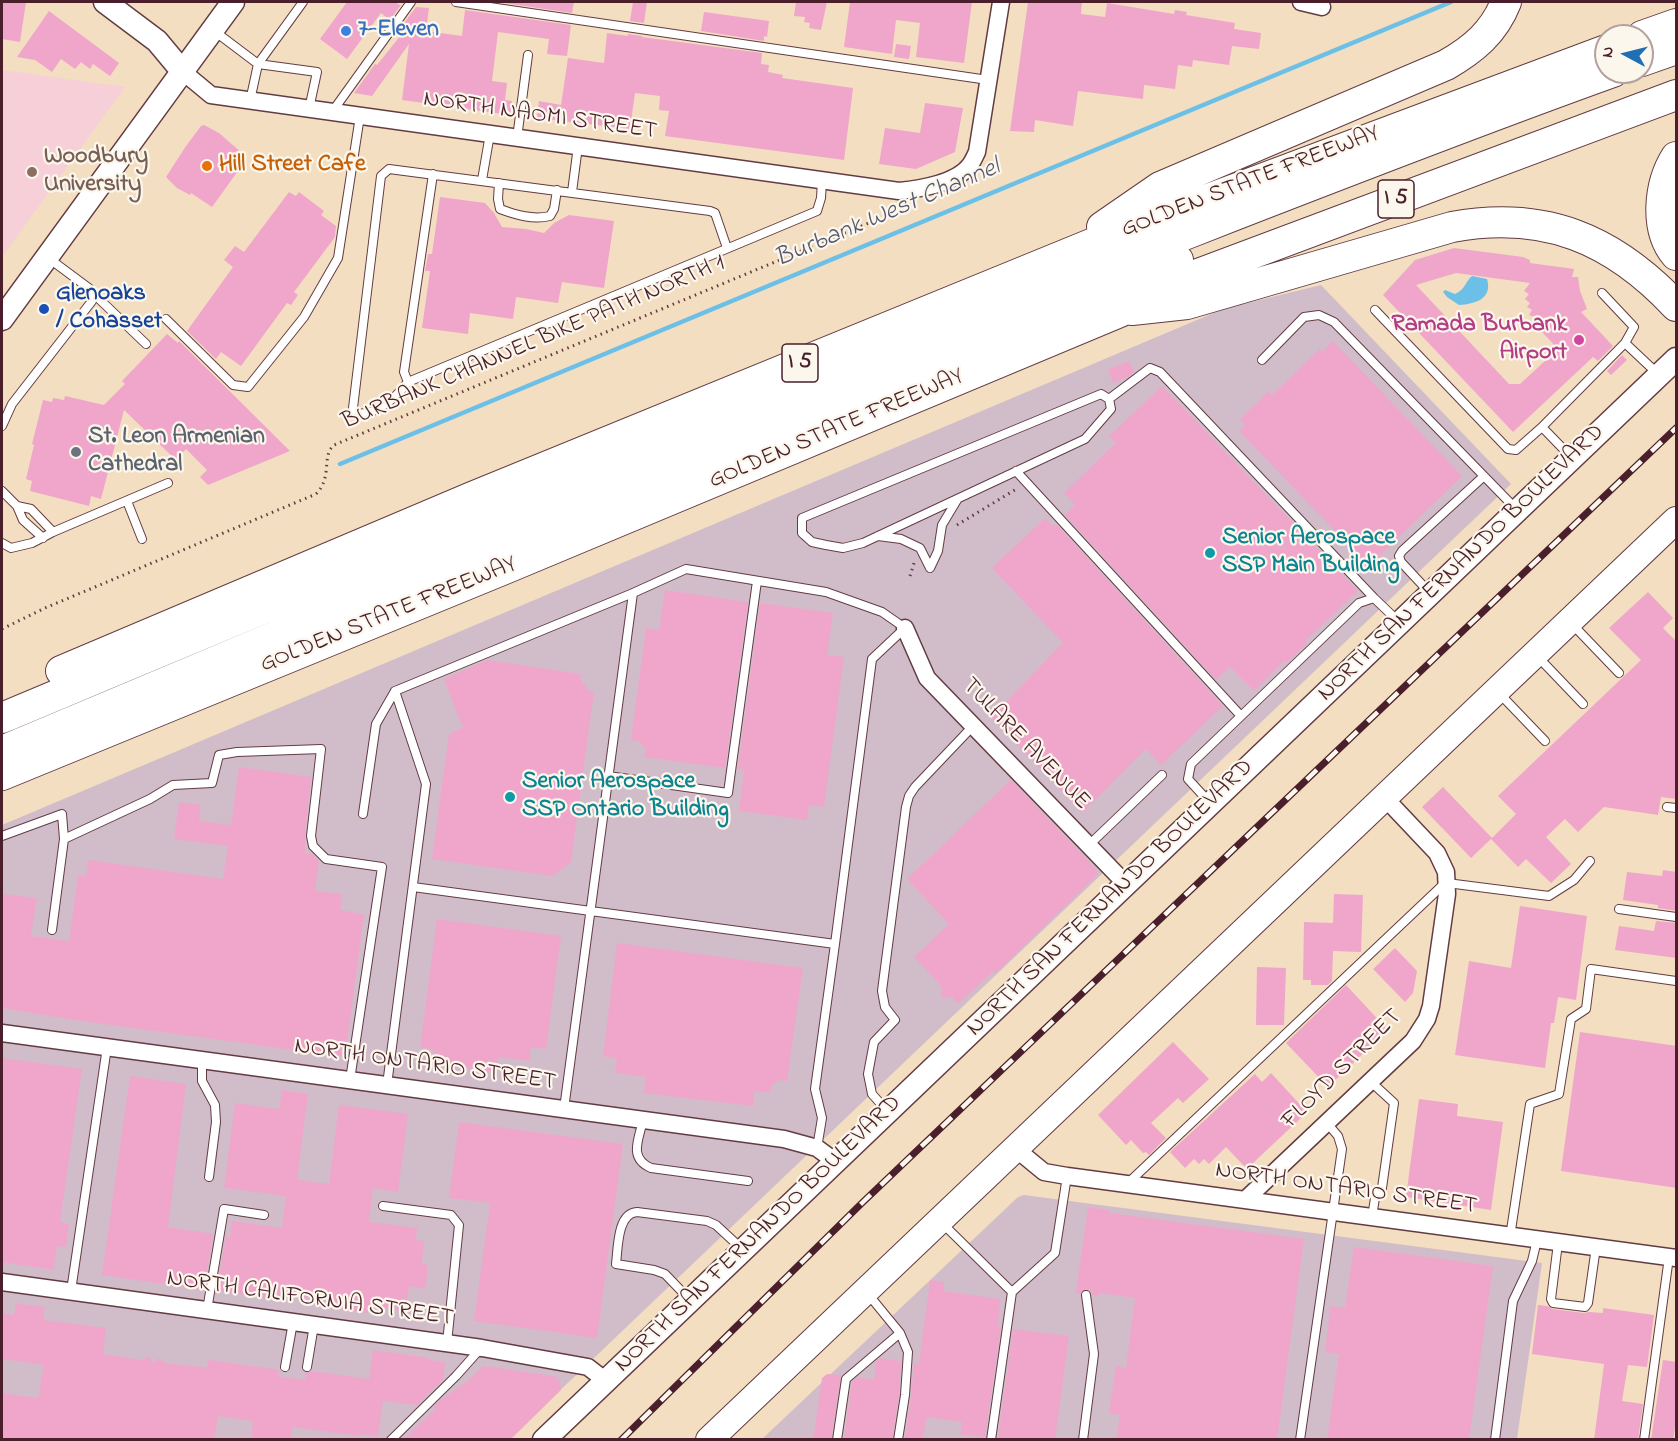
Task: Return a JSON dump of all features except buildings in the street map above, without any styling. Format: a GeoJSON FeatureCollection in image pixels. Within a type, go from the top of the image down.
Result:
{"type":"FeatureCollection","features":[{"type":"Feature","properties":{"kind":"highway"},"geometry":{"type":"LineString","coordinates":[[1053,260],[1160,187],[1446,65],[1467,52],[1488,34],[1506,2]]}},
{"type":"Feature","properties":{"kind":"highway"},"geometry":{"type":"LineString","coordinates":[[1654,32],[1677,24]]}},
{"type":"Feature","properties":{"kind":"highway"},"geometry":{"type":"LineString","coordinates":[[1654,58],[1677,49]]}},
{"type":"Feature","properties":{"kind":"highway","name":"GOLDEN STATE FREEWAY"},"geometry":{"type":"LineString","coordinates":[[2,696],[472,497],[1128,229],[1594,54]]}},
{"type":"Feature","properties":{"kind":"highway"},"geometry":{"type":"LineString","coordinates":[[2,750],[1090,294],[1677,74]]}},
{"type":"Feature","properties":{"kind":"highway"},"geometry":{"type":"LineString","coordinates":[[2,718],[430,538],[968,319],[1594,79]]}},
{"type":"Feature","properties":{"kind":"highway","name":"GOLDEN STATE FREEWAY"},"geometry":{"type":"LineString","coordinates":[[2,775],[507,568],[1120,312],[1158,289],[1677,95]]}},
{"type":"Feature","properties":{"kind":"highway"},"geometry":{"type":"LineString","coordinates":[[1677,157],[1671,166],[1661,197],[1663,227],[1677,255]]}},
{"type":"Feature","properties":{"kind":"highway"},"geometry":{"type":"LineString","coordinates":[[1120,312],[1187,304],[1452,227],[1480,222],[1505,221],[1559,229],[1589,241],[1635,267],[1677,306]]}},
{"type":"Feature","properties":{"kind":"main road"},"geometry":{"type":"LineString","coordinates":[[709,1440],[1677,520]]}},
{"type":"Feature","properties":{"kind":"street"},"geometry":{"type":"LineString","coordinates":[[105,2],[157,41],[182,71]]}},
{"type":"Feature","properties":{"kind":"street"},"geometry":{"type":"LineString","coordinates":[[2,319],[234,2]]}},
{"type":"Feature","properties":{"kind":"street"},"geometry":{"type":"LineString","coordinates":[[899,191],[926,187],[958,176],[969,166],[977,152],[1001,2]]}},
{"type":"Feature","properties":{"kind":"street"},"geometry":{"type":"LineString","coordinates":[[1301,2],[1322,7]]}},
{"type":"Feature","properties":{"kind":"street","name":"NORTH NAOMI STREET"},"geometry":{"type":"LineString","coordinates":[[182,71],[211,95],[899,191]]}},
{"type":"Feature","properties":{"kind":"street","name":"NORTH SAN FERNANDO BOULEVARD"},"geometry":{"type":"LineString","coordinates":[[544,1440],[1677,358]]}},
{"type":"Feature","properties":{"kind":"street","name":"TULARE AVENUE"},"geometry":{"type":"LineString","coordinates":[[904,628],[927,678],[1126,884]]}},
{"type":"Feature","properties":{"kind":"street","name":"FLOYD STREET"},"geometry":{"type":"LineString","coordinates":[[1245,1200],[1413,1041],[1426,1019],[1434,993],[1447,882],[1446,872],[1437,853],[1385,798]]}},
{"type":"Feature","properties":{"kind":"street","name":"NORTH ONTARIO STREET"},"geometry":{"type":"LineString","coordinates":[[2,1033],[784,1139],[817,1148],[836,1162]]}},
{"type":"Feature","properties":{"kind":"street","name":"NORTH ONTARIO STREET"},"geometry":{"type":"LineString","coordinates":[[1016,1149],[1044,1172],[1067,1176],[1673,1258]]}},
{"type":"Feature","properties":{"kind":"street","name":"NORTH CALIFORNIA STREET"},"geometry":{"type":"LineString","coordinates":[[2,1282],[482,1348],[588,1366],[606,1381]]}},
{"type":"Feature","properties":{"kind":"lane"},"geometry":{"type":"LineString","coordinates":[[250,101],[258,64],[303,2]]}},
{"type":"Feature","properties":{"kind":"lane"},"geometry":{"type":"LineString","coordinates":[[332,112],[411,2]]}},
{"type":"Feature","properties":{"kind":"lane"},"geometry":{"type":"LineString","coordinates":[[456,2],[988,80]]}},
{"type":"Feature","properties":{"kind":"lane"},"geometry":{"type":"LineString","coordinates":[[213,30],[258,64],[317,72],[309,109]]}},
{"type":"Feature","properties":{"kind":"lane"},"geometry":{"type":"LineString","coordinates":[[517,138],[528,55]]}},
{"type":"Feature","properties":{"kind":"lane"},"geometry":{"type":"LineString","coordinates":[[166,320],[233,384],[248,387],[304,317],[338,258],[360,116]]}},
{"type":"Feature","properties":{"kind":"lane"},"geometry":{"type":"LineString","coordinates":[[482,180],[489,134]]}},
{"type":"Feature","properties":{"kind":"lane"},"geometry":{"type":"LineString","coordinates":[[572,192],[578,146]]}},
{"type":"Feature","properties":{"kind":"lane"},"geometry":{"type":"LineString","coordinates":[[727,248],[715,213],[710,211],[389,169],[381,176],[353,408],[355,413],[371,411],[393,400],[408,382],[816,211],[821,198],[822,180]]}},
{"type":"Feature","properties":{"kind":"lane"},"geometry":{"type":"LineString","coordinates":[[408,382],[404,372],[433,174]]}},
{"type":"Feature","properties":{"kind":"lane"},"geometry":{"type":"LineString","coordinates":[[499,183],[500,209],[527,217],[550,216],[554,209],[557,190]]}},
{"type":"Feature","properties":{"kind":"lane"},"geometry":{"type":"LineString","coordinates":[[47,257],[90,289],[146,344]]}},
{"type":"Feature","properties":{"kind":"lane"},"geometry":{"type":"LineString","coordinates":[[1375,310],[1508,449],[1516,450],[1542,427],[1624,343],[1634,327],[1602,293]]}},
{"type":"Feature","properties":{"kind":"lane"},"geometry":{"type":"LineString","coordinates":[[2,426],[12,404],[92,301],[94,294]]}},
{"type":"Feature","properties":{"kind":"lane"},"geometry":{"type":"LineString","coordinates":[[1262,360],[1304,317],[1319,315],[1334,322],[1518,510]]}},
{"type":"Feature","properties":{"kind":"lane"},"geometry":{"type":"LineString","coordinates":[[1624,343],[1659,375]]}},
{"type":"Feature","properties":{"kind":"lane"},"geometry":{"type":"LineString","coordinates":[[1109,399],[1150,368],[1160,372],[1400,623]]}},
{"type":"Feature","properties":{"kind":"lane"},"geometry":{"type":"LineString","coordinates":[[1101,394],[1109,399],[1112,409],[1085,439],[1016,471],[862,543],[843,548],[812,542],[802,533],[802,518],[1101,394]]}},
{"type":"Feature","properties":{"kind":"lane"},"geometry":{"type":"LineString","coordinates":[[1542,427],[1573,458]]}},
{"type":"Feature","properties":{"kind":"lane"},"geometry":{"type":"LineString","coordinates":[[1016,471],[1241,716]]}},
{"type":"Feature","properties":{"kind":"lane"},"geometry":{"type":"LineString","coordinates":[[1431,594],[1401,562],[1399,556],[1484,476]]}},
{"type":"Feature","properties":{"kind":"lane"},"geometry":{"type":"LineString","coordinates":[[2,543],[10,548],[22,546],[168,483]]}},
{"type":"Feature","properties":{"kind":"lane"},"geometry":{"type":"LineString","coordinates":[[2,491],[17,506],[23,520],[43,538]]}},
{"type":"Feature","properties":{"kind":"lane"},"geometry":{"type":"LineString","coordinates":[[878,536],[901,539],[920,548],[930,568],[938,551],[942,525],[957,499]]}},
{"type":"Feature","properties":{"kind":"lane"},"geometry":{"type":"LineString","coordinates":[[127,501],[142,539]]}},
{"type":"Feature","properties":{"kind":"lane"},"geometry":{"type":"LineString","coordinates":[[17,506],[31,509],[53,532]]}},
{"type":"Feature","properties":{"kind":"lane"},"geometry":{"type":"LineString","coordinates":[[363,814],[376,724],[395,691],[686,569],[826,592],[882,612],[904,628],[872,659],[815,1089],[822,1118],[817,1148]]}},
{"type":"Feature","properties":{"kind":"lane"},"geometry":{"type":"LineString","coordinates":[[608,776],[728,793],[757,581]]}},
{"type":"Feature","properties":{"kind":"lane"},"geometry":{"type":"LineString","coordinates":[[564,1109],[633,593]]}},
{"type":"Feature","properties":{"kind":"lane"},"geometry":{"type":"LineString","coordinates":[[1210,804],[1188,779],[1191,764],[1359,603],[1374,598]]}},
{"type":"Feature","properties":{"kind":"lane"},"geometry":{"type":"LineString","coordinates":[[1570,622],[1619,673]]}},
{"type":"Feature","properties":{"kind":"lane"},"geometry":{"type":"LineString","coordinates":[[1535,654],[1583,704]]}},
{"type":"Feature","properties":{"kind":"lane"},"geometry":{"type":"LineString","coordinates":[[387,1085],[426,784],[395,691]]}},
{"type":"Feature","properties":{"kind":"lane"},"geometry":{"type":"LineString","coordinates":[[1497,692],[1545,741]]}},
{"type":"Feature","properties":{"kind":"lane"},"geometry":{"type":"LineString","coordinates":[[888,1112],[872,1094],[868,1074],[874,1042],[895,1020],[885,1007],[882,992],[904,816],[909,796],[915,787],[973,726]]}},
{"type":"Feature","properties":{"kind":"lane"},"geometry":{"type":"LineString","coordinates":[[64,839],[150,799],[173,785],[212,783],[219,755],[237,752],[321,749],[311,836],[313,846],[326,859],[382,867],[350,1080]]}},
{"type":"Feature","properties":{"kind":"lane"},"geometry":{"type":"LineString","coordinates":[[1089,845],[1162,775]]}},
{"type":"Feature","properties":{"kind":"lane"},"geometry":{"type":"LineString","coordinates":[[2,836],[62,814],[64,839],[52,930]]}},
{"type":"Feature","properties":{"kind":"lane"},"geometry":{"type":"LineString","coordinates":[[1127,1184],[1447,882],[1549,896],[1574,880],[1590,861]]}},
{"type":"Feature","properties":{"kind":"lane"},"geometry":{"type":"LineString","coordinates":[[413,887],[835,944]]}},
{"type":"Feature","properties":{"kind":"lane"},"geometry":{"type":"LineString","coordinates":[[1619,909],[1677,917]]}},
{"type":"Feature","properties":{"kind":"lane"},"geometry":{"type":"LineString","coordinates":[[1510,1237],[1530,1104],[1559,1094],[1571,1019],[1586,1009],[1591,969],[1677,981]]}},
{"type":"Feature","properties":{"kind":"lane"},"geometry":{"type":"LineString","coordinates":[[71,1291],[107,1047]]}},
{"type":"Feature","properties":{"kind":"lane"},"geometry":{"type":"LineString","coordinates":[[202,1060],[202,1081],[215,1105],[216,1122],[209,1177]]}},
{"type":"Feature","properties":{"kind":"lane"},"geometry":{"type":"LineString","coordinates":[[1371,1081],[1394,1102],[1382,1188],[1375,1198],[1372,1217]]}},
{"type":"Feature","properties":{"kind":"lane"},"geometry":{"type":"LineString","coordinates":[[643,1120],[636,1150],[637,1158],[642,1164],[651,1168],[748,1181]]}},
{"type":"Feature","properties":{"kind":"lane"},"geometry":{"type":"LineString","coordinates":[[1300,1440],[1342,1149],[1338,1136],[1327,1123]]}},
{"type":"Feature","properties":{"kind":"lane"},"geometry":{"type":"LineString","coordinates":[[991,1440],[1012,1292],[1055,1253],[1067,1176]]}},
{"type":"Feature","properties":{"kind":"lane"},"geometry":{"type":"LineString","coordinates":[[383,1206],[452,1215],[459,1225],[447,1343]]}},
{"type":"Feature","properties":{"kind":"lane"},"geometry":{"type":"LineString","coordinates":[[207,1310],[224,1209],[264,1215]]}},
{"type":"Feature","properties":{"kind":"lane"},"geometry":{"type":"LineString","coordinates":[[691,1300],[665,1274],[616,1264],[621,1228],[627,1216],[632,1212],[637,1212],[707,1221],[716,1225],[743,1251]]}},
{"type":"Feature","properties":{"kind":"lane"},"geometry":{"type":"LineString","coordinates":[[940,1222],[1012,1292]]}},
{"type":"Feature","properties":{"kind":"lane"},"geometry":{"type":"LineString","coordinates":[[1495,1440],[1513,1301],[1532,1261],[1537,1240]]}},
{"type":"Feature","properties":{"kind":"lane"},"geometry":{"type":"LineString","coordinates":[[1558,1243],[1551,1299],[1553,1304],[1585,1307],[1588,1303],[1596,1247]]}},
{"type":"Feature","properties":{"kind":"lane"},"geometry":{"type":"LineString","coordinates":[[1644,1440],[1673,1258]]}},
{"type":"Feature","properties":{"kind":"lane"},"geometry":{"type":"LineString","coordinates":[[866,1291],[900,1334],[908,1352],[905,1395],[898,1440]]}},
{"type":"Feature","properties":{"kind":"lane"},"geometry":{"type":"LineString","coordinates":[[1083,1440],[1094,1354],[1086,1295]]}},
{"type":"Feature","properties":{"kind":"lane"},"geometry":{"type":"LineString","coordinates":[[285,1367],[292,1322]]}},
{"type":"Feature","properties":{"kind":"lane"},"geometry":{"type":"LineString","coordinates":[[306,1367],[314,1325]]}},
{"type":"Feature","properties":{"kind":"lane"},"geometry":{"type":"LineString","coordinates":[[837,1440],[846,1379],[900,1334]]}},
{"type":"Feature","properties":{"kind":"lane"},"geometry":{"type":"LineString","coordinates":[[391,1440],[482,1348]]}},
{"type":"Feature","properties":{"kind":"path","name":"BURBANK CHANNEL BIKE PATH NORTH 1"},"geometry":{"type":"LineString","coordinates":[[2,629],[56,603],[316,494],[326,480],[329,449],[334,445],[893,213],[899,191]]}},
{"type":"Feature","properties":{"kind":"path"},"geometry":{"type":"LineString","coordinates":[[940,540],[956,525],[1026,483]]}},
{"type":"Feature","properties":{"kind":"path"},"geometry":{"type":"LineString","coordinates":[[910,576],[914,564],[923,555]]}},
{"type":"Feature","properties":{"kind":"shaded area","name":"Woodbury University"},"geometry":{"type":"Polygon","coordinates":[[[2,70],[125,87],[2,257],[2,70]]]}},
{"type":"Feature","properties":{"kind":"shaded area"},"geometry":{"type":"Polygon","coordinates":[[[1321,285],[1511,484],[509,1439],[2,1440],[2,825],[1223,309],[1321,285]]]}},
{"type":"Feature","properties":{"kind":"shaded area"},"geometry":{"type":"Polygon","coordinates":[[[1024,1195],[1542,1263],[1517,1439],[761,1440],[1018,1197],[1024,1195]]]}},
{"type":"Feature","properties":{"kind":"water"},"geometry":{"type":"Polygon","coordinates":[[[1472,276],[1487,279],[1488,286],[1485,296],[1476,302],[1459,305],[1443,292],[1445,290],[1455,294],[1472,276]]]}},
{"type":"Feature","properties":{"kind":"waterway","name":"Burbank West Channel"},"geometry":{"type":"LineString","coordinates":[[340,464],[1451,2]]}},
{"type":"Feature","properties":{"kind":"railway"},"geometry":{"type":"LineString","coordinates":[[621,1440],[863,1202],[1676,428]]}},
{"type":"Feature","properties":{"kind":"place","name":"7-Eleven"},"geometry":{"type":"Point","coordinates":[346,31]}},
{"type":"Feature","properties":{"kind":"place","name":"Hill Street Cafe"},"geometry":{"type":"Point","coordinates":[207,166]}},
{"type":"Feature","properties":{"kind":"place","name":"Woodbury University"},"geometry":{"type":"Point","coordinates":[32,172]}},
{"type":"Feature","properties":{"kind":"place","name":"Glenoaks / Cohasset"},"geometry":{"type":"Point","coordinates":[44,309]}},
{"type":"Feature","properties":{"kind":"place","name":"Ramada Burbank Airport"},"geometry":{"type":"Point","coordinates":[1579,340]}},
{"type":"Feature","properties":{"kind":"place","name":"St. Leon Armenian Cathedral"},"geometry":{"type":"Point","coordinates":[76,452]}},
{"type":"Feature","properties":{"kind":"place","name":"Senior Aerospace SSP Main Building"},"geometry":{"type":"Point","coordinates":[1210,553]}},
{"type":"Feature","properties":{"kind":"place","name":"Senior Aerospace SSP Ontario Building"},"geometry":{"type":"Point","coordinates":[510,797]}}]}
